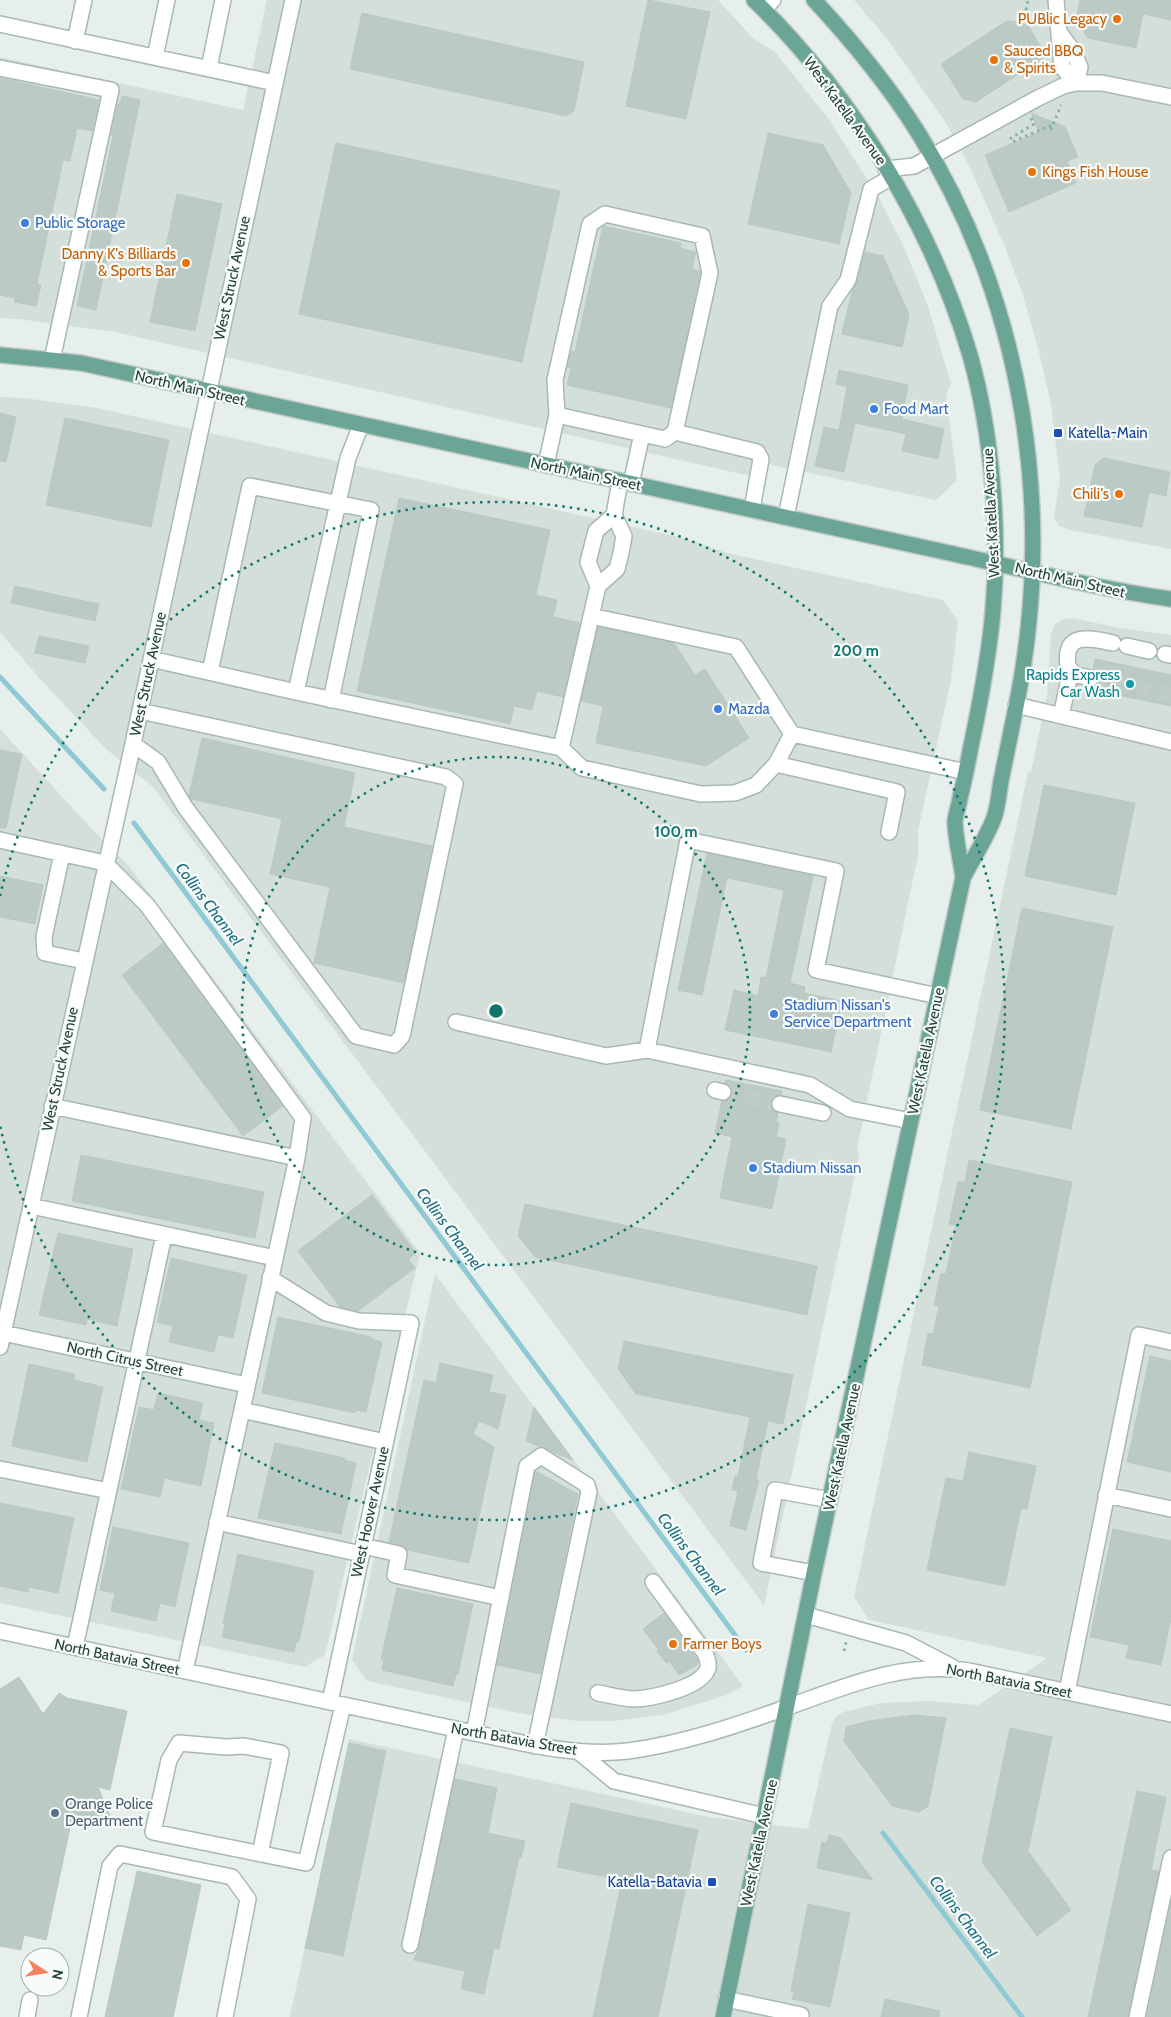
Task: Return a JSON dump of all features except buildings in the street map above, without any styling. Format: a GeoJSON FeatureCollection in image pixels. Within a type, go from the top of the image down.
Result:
{"type":"FeatureCollection","features":[{"type":"Feature","properties":{"kind":"main road","name":"West Katella Avenue"},"geometry":{"type":"LineString","coordinates":[[722,2017],[814,1574],[963,878],[994,817],[1026,654],[1031,572],[1032,522],[1027,439],[1015,374],[1000,314],[978,254],[955,200],[933,157],[895,97],[860,52],[814,0]]}},
{"type":"Feature","properties":{"kind":"main road","name":"West Katella Avenue"},"geometry":{"type":"LineString","coordinates":[[764,3],[828,84],[864,133],[889,173],[934,259],[970,355],[991,466],[995,563],[993,607],[984,686],[955,821],[963,878]]}},
{"type":"Feature","properties":{"kind":"main road","name":"North Main Street"},"geometry":{"type":"LineString","coordinates":[[0,355],[80,363],[752,509],[1031,572],[1136,594],[1171,599]]}},
{"type":"Feature","properties":{"kind":"street"},"geometry":{"type":"LineString","coordinates":[[75,41],[84,0]]}},
{"type":"Feature","properties":{"kind":"street"},"geometry":{"type":"LineString","coordinates":[[155,57],[168,0]]}},
{"type":"Feature","properties":{"kind":"street"},"geometry":{"type":"LineString","coordinates":[[209,68],[223,0]]}},
{"type":"Feature","properties":{"kind":"street","name":"West Struck Avenue"},"geometry":{"type":"LineString","coordinates":[[2,1340],[293,0]]}},
{"type":"Feature","properties":{"kind":"street"},"geometry":{"type":"LineString","coordinates":[[1056,0],[1062,67],[1076,83]]}},
{"type":"Feature","properties":{"kind":"street"},"geometry":{"type":"LineString","coordinates":[[0,24],[275,83]]}},
{"type":"Feature","properties":{"kind":"street"},"geometry":{"type":"LineString","coordinates":[[0,68],[111,90],[52,360]]}},
{"type":"Feature","properties":{"kind":"street"},"geometry":{"type":"LineString","coordinates":[[786,517],[830,306],[848,280],[871,190],[889,173],[914,166],[933,157],[1063,86],[1076,83],[1102,83],[1171,97]]}},
{"type":"Feature","properties":{"kind":"street"},"geometry":{"type":"LineString","coordinates":[[546,465],[557,415],[555,380],[590,224],[605,214],[702,236],[710,273],[675,432],[665,439],[557,415]]}},
{"type":"Feature","properties":{"kind":"street"},"geometry":{"type":"LineString","coordinates":[[296,692],[348,458],[361,425]]}},
{"type":"Feature","properties":{"kind":"street"},"geometry":{"type":"LineString","coordinates":[[675,432],[757,452],[761,459],[752,509]]}},
{"type":"Feature","properties":{"kind":"street"},"geometry":{"type":"LineString","coordinates":[[598,586],[588,562],[596,530],[614,514],[642,434]]}},
{"type":"Feature","properties":{"kind":"street"},"geometry":{"type":"LineString","coordinates":[[210,672],[250,486],[371,510],[331,700]]}},
{"type":"Feature","properties":{"kind":"street"},"geometry":{"type":"LineString","coordinates":[[561,748],[598,586],[617,569],[621,553],[624,536],[614,514]]}},
{"type":"Feature","properties":{"kind":"street"},"geometry":{"type":"LineString","coordinates":[[591,616],[736,647],[792,734],[966,772]]}},
{"type":"Feature","properties":{"kind":"street"},"geometry":{"type":"LineString","coordinates":[[1091,678],[1076,675],[1068,667],[1068,649],[1074,641],[1082,638],[1149,650]]}},
{"type":"Feature","properties":{"kind":"street"},"geometry":{"type":"LineString","coordinates":[[151,659],[331,700],[561,748],[582,768],[700,794],[735,793],[756,785],[776,764],[792,734]]}},
{"type":"Feature","properties":{"kind":"street"},"geometry":{"type":"LineString","coordinates":[[1061,716],[1071,670]]}},
{"type":"Feature","properties":{"kind":"street"},"geometry":{"type":"LineString","coordinates":[[1016,705],[1171,742]]}},
{"type":"Feature","properties":{"kind":"street"},"geometry":{"type":"LineString","coordinates":[[132,744],[158,762],[185,807],[356,1036],[394,1045],[402,1036],[455,784],[446,777],[140,711]]}},
{"type":"Feature","properties":{"kind":"street"},"geometry":{"type":"LineString","coordinates":[[776,764],[897,792],[889,832]]}},
{"type":"Feature","properties":{"kind":"street"},"geometry":{"type":"LineString","coordinates":[[0,840],[106,863],[147,905],[303,1118],[297,1158],[185,1671]]}},
{"type":"Feature","properties":{"kind":"street"},"geometry":{"type":"LineString","coordinates":[[646,1050],[688,840],[836,871],[816,970],[938,996]]}},
{"type":"Feature","properties":{"kind":"street"},"geometry":{"type":"LineString","coordinates":[[62,854],[44,937],[45,953],[84,961]]}},
{"type":"Feature","properties":{"kind":"street"},"geometry":{"type":"LineString","coordinates":[[456,1022],[606,1056],[646,1050],[810,1085],[850,1109],[911,1121]]}},
{"type":"Feature","properties":{"kind":"street"},"geometry":{"type":"LineString","coordinates":[[780,1104],[823,1113]]}},
{"type":"Feature","properties":{"kind":"street"},"geometry":{"type":"LineString","coordinates":[[52,1106],[297,1158]]}},
{"type":"Feature","properties":{"kind":"street"},"geometry":{"type":"LineString","coordinates":[[31,1206],[275,1258]]}},
{"type":"Feature","properties":{"kind":"street"},"geometry":{"type":"LineString","coordinates":[[75,1647],[164,1235]]}},
{"type":"Feature","properties":{"kind":"street","name":"West Hoover Avenue"},"geometry":{"type":"LineString","coordinates":[[260,1854],[306,1863],[362,1550],[411,1323],[359,1321],[326,1313],[270,1278]]}},
{"type":"Feature","properties":{"kind":"street"},"geometry":{"type":"LineString","coordinates":[[1067,1692],[1139,1335],[1171,1342]]}},
{"type":"Feature","properties":{"kind":"street","name":"North Citrus Street"},"geometry":{"type":"LineString","coordinates":[[2,1340],[137,1361],[247,1385]]}},
{"type":"Feature","properties":{"kind":"street"},"geometry":{"type":"LineString","coordinates":[[242,1410],[386,1442]]}},
{"type":"Feature","properties":{"kind":"street"},"geometry":{"type":"LineString","coordinates":[[474,1733],[527,1466],[541,1456],[587,1485],[589,1492],[536,1746]]}},
{"type":"Feature","properties":{"kind":"street"},"geometry":{"type":"LineString","coordinates":[[0,1469],[109,1491]]}},
{"type":"Feature","properties":{"kind":"street"},"geometry":{"type":"LineString","coordinates":[[814,1574],[761,1563],[775,1490],[830,1500]]}},
{"type":"Feature","properties":{"kind":"street"},"geometry":{"type":"LineString","coordinates":[[1106,1495],[1171,1509]]}},
{"type":"Feature","properties":{"kind":"street"},"geometry":{"type":"LineString","coordinates":[[217,1522],[362,1550],[399,1554],[395,1575],[500,1598]]}},
{"type":"Feature","properties":{"kind":"street"},"geometry":{"type":"LineString","coordinates":[[598,1692],[635,1699],[666,1693],[690,1685],[704,1674],[708,1661],[705,1653],[653,1582]]}},
{"type":"Feature","properties":{"kind":"street"},"geometry":{"type":"LineString","coordinates":[[806,1615],[906,1642],[955,1669]]}},
{"type":"Feature","properties":{"kind":"street","name":"North Batavia Street"},"geometry":{"type":"LineString","coordinates":[[0,1631],[536,1746],[579,1752],[627,1751],[670,1743],[741,1723],[836,1688],[903,1672],[938,1668],[955,1669],[1171,1714]]}},
{"type":"Feature","properties":{"kind":"street"},"geometry":{"type":"LineString","coordinates":[[410,1945],[456,1729]]}},
{"type":"Feature","properties":{"kind":"street"},"geometry":{"type":"LineString","coordinates":[[179,1743],[226,1747],[244,1746],[281,1753],[260,1854],[153,1832],[169,1760],[179,1743]]}},
{"type":"Feature","properties":{"kind":"street"},"geometry":{"type":"LineString","coordinates":[[579,1752],[614,1781],[764,1816]]}},
{"type":"Feature","properties":{"kind":"street"},"geometry":{"type":"LineString","coordinates":[[78,2017],[110,1866],[120,1854],[232,1877],[248,1899],[224,2017]]}},
{"type":"Feature","properties":{"kind":"street"},"geometry":{"type":"LineString","coordinates":[[1138,2017],[1171,1858]]}},
{"type":"Feature","properties":{"kind":"street"},"geometry":{"type":"LineString","coordinates":[[726,1999],[805,2016]]}},
{"type":"Feature","properties":{"kind":"street"},"geometry":{"type":"LineString","coordinates":[[27,2017],[30,2000]]}},
{"type":"Feature","properties":{"kind":"path"},"geometry":{"type":"LineString","coordinates":[[1026,10],[1028,0]]}},
{"type":"Feature","properties":{"kind":"path"},"geometry":{"type":"LineString","coordinates":[[1034,124],[1011,138],[1012,142],[1048,126],[1052,129],[1061,104]]}},
{"type":"Feature","properties":{"kind":"shaded area"},"geometry":{"type":"Polygon","coordinates":[[[267,0],[718,0],[753,38],[775,52],[828,118],[878,196],[904,247],[928,306],[951,384],[946,395],[957,480],[936,500],[768,464],[766,473],[750,476],[115,332],[0,318],[0,57],[243,110],[267,0]]]}},
{"type":"Feature","properties":{"kind":"shaded area"},"geometry":{"type":"Polygon","coordinates":[[[854,0],[1171,0],[1171,549],[1070,530],[1059,526],[1054,517],[1060,479],[1051,405],[1023,295],[1005,247],[969,165],[946,123],[888,40],[854,0]]]}},
{"type":"Feature","properties":{"kind":"shaded area"},"geometry":{"type":"Polygon","coordinates":[[[0,397],[24,398],[97,408],[683,538],[727,553],[943,600],[958,621],[951,680],[918,831],[918,855],[857,1149],[859,1155],[764,1605],[153,787],[106,749],[41,680],[0,632],[0,397]]]}},
{"type":"Feature","properties":{"kind":"shaded area"},"geometry":{"type":"Polygon","coordinates":[[[1072,618],[1120,628],[1171,635],[1171,2017],[290,2017],[349,1739],[709,1817],[808,1829],[832,1723],[836,1717],[843,1712],[881,1703],[928,1701],[979,1705],[1047,1658],[869,1620],[854,1597],[1028,772],[1031,772],[1047,695],[1051,634],[1055,624],[1064,619],[1072,618]]]}},
{"type":"Feature","properties":{"kind":"shaded area"},"geometry":{"type":"Polygon","coordinates":[[[0,729],[90,827],[128,865],[420,1253],[325,1655],[305,1667],[0,1603],[0,729]]]}},
{"type":"Feature","properties":{"kind":"shaded area"},"geometry":{"type":"Polygon","coordinates":[[[435,1274],[743,1686],[726,1695],[663,1715],[614,1721],[578,1721],[528,1715],[367,1681],[352,1660],[435,1274]]]}},
{"type":"Feature","properties":{"kind":"waterway","name":"Collins Channel"},"geometry":{"type":"LineString","coordinates":[[0,677],[104,789]]}},
{"type":"Feature","properties":{"kind":"waterway","name":"Collins Channel"},"geometry":{"type":"LineString","coordinates":[[134,823],[746,1650]]}},
{"type":"Feature","properties":{"kind":"waterway","name":"Collins Channel"},"geometry":{"type":"LineString","coordinates":[[883,1833],[1022,2017]]}},
{"type":"Feature","properties":{"kind":"tunnel"},"geometry":{"type":"LineString","coordinates":[[1091,678],[1171,695]]}},
{"type":"Feature","properties":{"kind":"tunnel"},"geometry":{"type":"LineString","coordinates":[[723,1092],[780,1104]]}},
{"type":"Feature","properties":{"kind":"place","name":"PUBlic Legacy"},"geometry":{"type":"Point","coordinates":[1117,19]}},
{"type":"Feature","properties":{"kind":"place","name":"Sauced BBQ & Spirits"},"geometry":{"type":"Point","coordinates":[994,60]}},
{"type":"Feature","properties":{"kind":"place","name":"Kings Fish House"},"geometry":{"type":"Point","coordinates":[1032,172]}},
{"type":"Feature","properties":{"kind":"place","name":"Public Storage"},"geometry":{"type":"Point","coordinates":[25,223]}},
{"type":"Feature","properties":{"kind":"place","name":"Danny K's Billiards & Sports Bar"},"geometry":{"type":"Point","coordinates":[186,263]}},
{"type":"Feature","properties":{"kind":"place","name":"Food Mart"},"geometry":{"type":"Point","coordinates":[874,409]}},
{"type":"Feature","properties":{"kind":"place","name":"Katella-Main"},"geometry":{"type":"Point","coordinates":[1058,433]}},
{"type":"Feature","properties":{"kind":"place","name":"Chili's"},"geometry":{"type":"Point","coordinates":[1119,494]}},
{"type":"Feature","properties":{"kind":"place","name":"Rapids Express Car Wash"},"geometry":{"type":"Point","coordinates":[1130,684]}},
{"type":"Feature","properties":{"kind":"place","name":"Mazda"},"geometry":{"type":"Point","coordinates":[718,709]}},
{"type":"Feature","properties":{"kind":"place","name":"Stadium Nissan's Service Department"},"geometry":{"type":"Point","coordinates":[774,1014]}},
{"type":"Feature","properties":{"kind":"place","name":"Stadium Nissan"},"geometry":{"type":"Point","coordinates":[753,1168]}},
{"type":"Feature","properties":{"kind":"place","name":"Farmer Boys"},"geometry":{"type":"Point","coordinates":[673,1644]}},
{"type":"Feature","properties":{"kind":"place","name":"Orange Police Department"},"geometry":{"type":"Point","coordinates":[55,1813]}},
{"type":"Feature","properties":{"kind":"place","name":"Katella-Batavia"},"geometry":{"type":"Point","coordinates":[712,1882]}}]}
